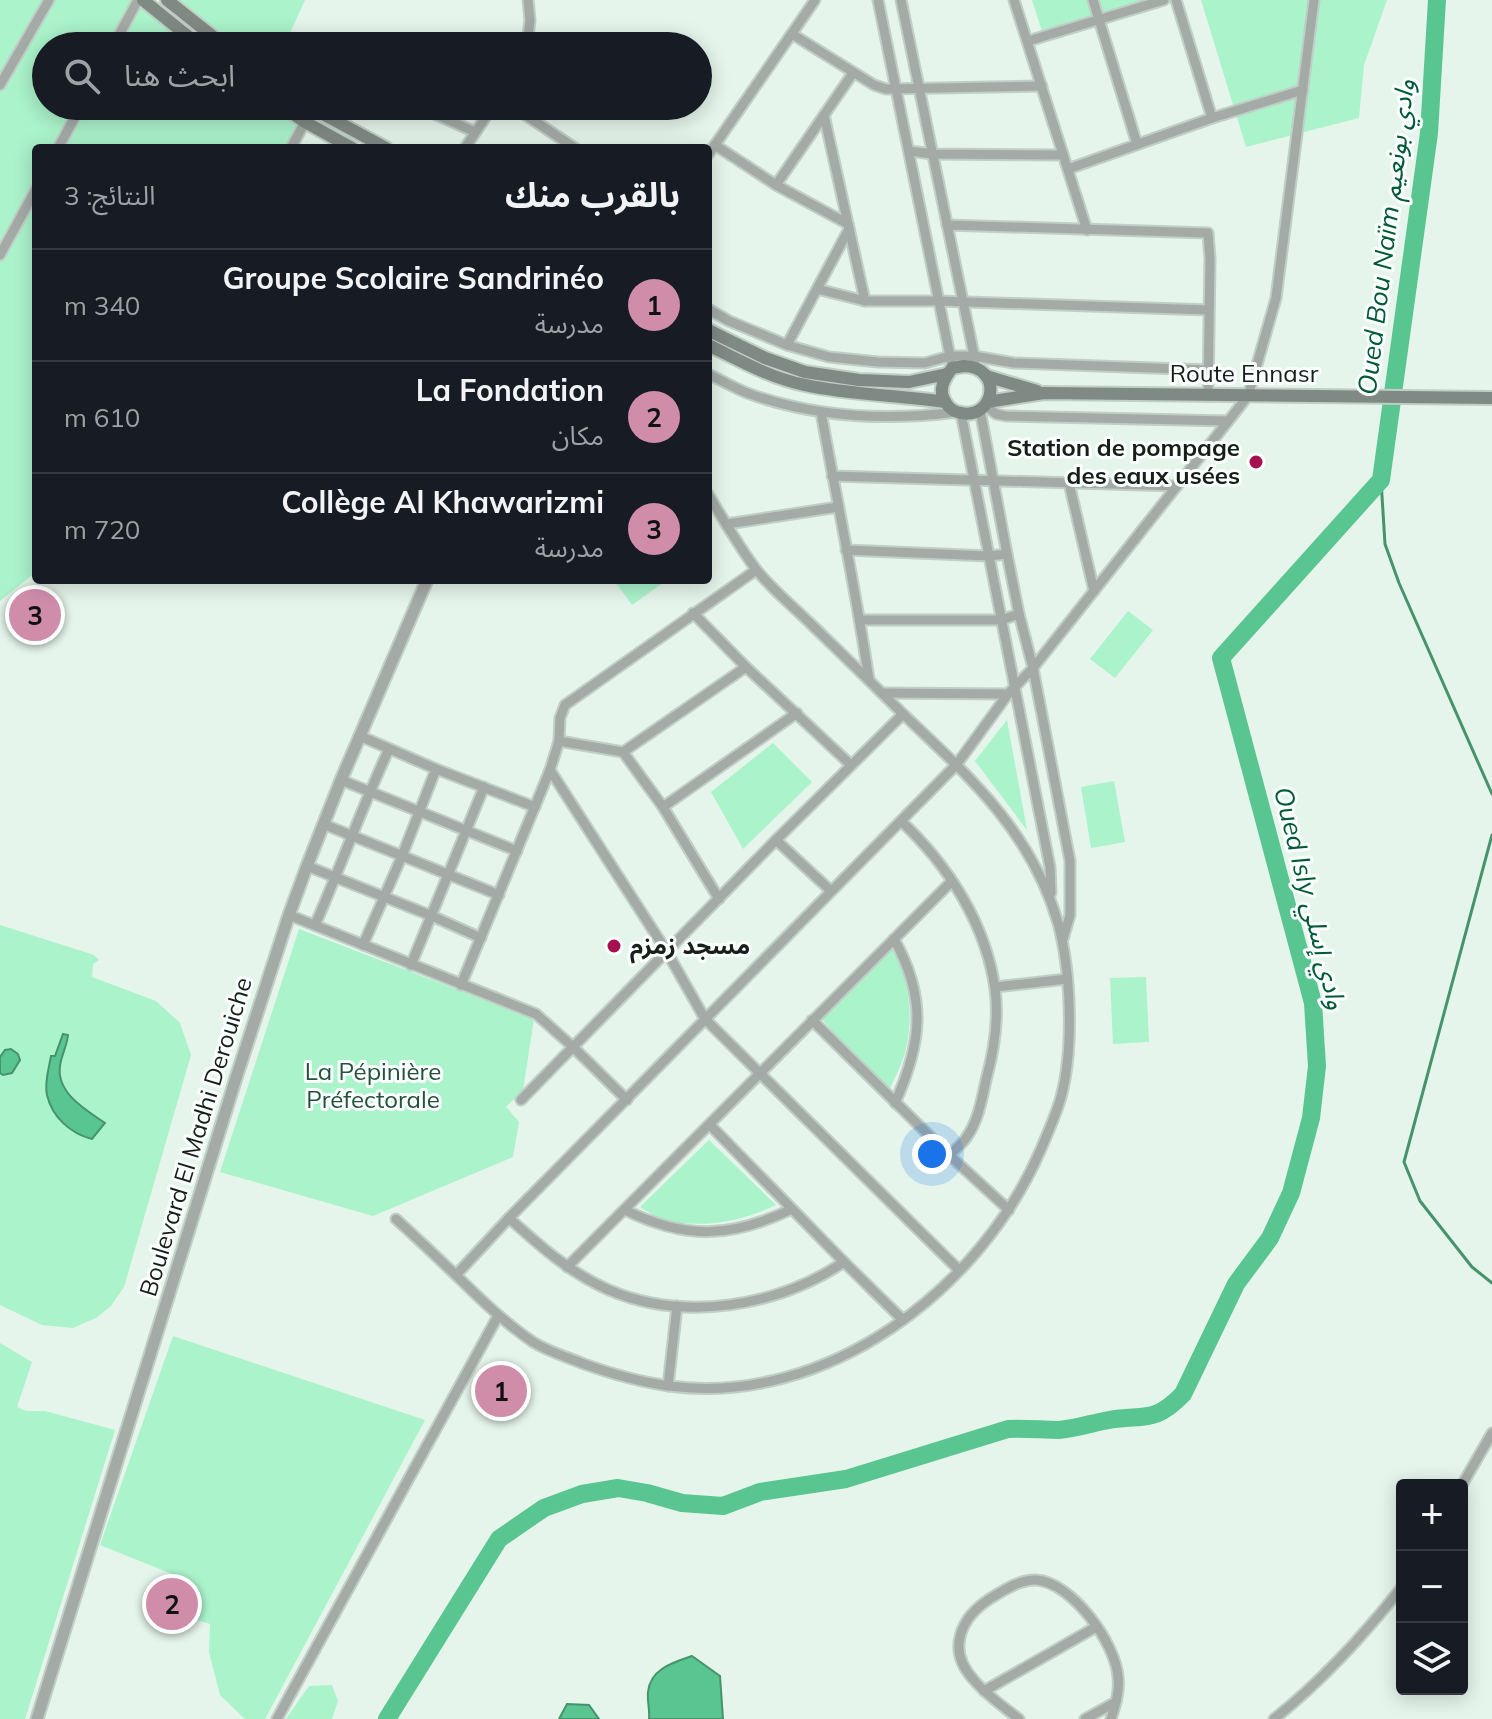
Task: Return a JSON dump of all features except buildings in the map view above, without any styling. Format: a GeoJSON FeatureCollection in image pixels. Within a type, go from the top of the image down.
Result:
{"type":"FeatureCollection","features":[{"type":"Feature","properties":{"kind":"main road"},"geometry":{"type":"LineString","coordinates":[[140,0],[182,32]]}},
{"type":"Feature","properties":{"kind":"main road"},"geometry":{"type":"LineString","coordinates":[[167,0],[207,32]]}},
{"type":"Feature","properties":{"kind":"main road"},"geometry":{"type":"LineString","coordinates":[[302,120],[345,144]]}},
{"type":"Feature","properties":{"kind":"main road"},"geometry":{"type":"LineString","coordinates":[[334,120],[379,144]]}},
{"type":"Feature","properties":{"kind":"main road"},"geometry":{"type":"LineString","coordinates":[[712,332],[765,358],[805,372],[859,380],[909,382],[950,366],[979,366],[991,389],[984,405],[967,414],[959,413],[945,402],[802,385],[759,370],[712,347]]}},
{"type":"Feature","properties":{"kind":"main road"},"geometry":{"type":"LineString","coordinates":[[945,402],[942,385],[950,366]]}},
{"type":"Feature","properties":{"kind":"main road","name":"Route Ennasr"},"geometry":{"type":"LineString","coordinates":[[979,366],[1044,393]]}},
{"type":"Feature","properties":{"kind":"main road","name":"Route Ennasr"},"geometry":{"type":"LineString","coordinates":[[984,405],[1044,393],[1492,398]]}},
{"type":"Feature","properties":{"kind":"street"},"geometry":{"type":"LineString","coordinates":[[0,85],[49,0]]}},
{"type":"Feature","properties":{"kind":"street"},"geometry":{"type":"LineString","coordinates":[[121,32],[140,0]]}},
{"type":"Feature","properties":{"kind":"street"},"geometry":{"type":"LineString","coordinates":[[528,0],[529,32]]}},
{"type":"Feature","properties":{"kind":"street"},"geometry":{"type":"LineString","coordinates":[[803,0],[807,12]]}},
{"type":"Feature","properties":{"kind":"street"},"geometry":{"type":"LineString","coordinates":[[712,149],[815,0]]}},
{"type":"Feature","properties":{"kind":"street"},"geometry":{"type":"LineString","coordinates":[[712,311],[787,345],[829,357],[950,366],[878,0]]}},
{"type":"Feature","properties":{"kind":"street"},"geometry":{"type":"LineString","coordinates":[[901,0],[979,366],[1014,363],[1208,370]]}},
{"type":"Feature","properties":{"kind":"street"},"geometry":{"type":"LineString","coordinates":[[1014,0],[1087,230]]}},
{"type":"Feature","properties":{"kind":"street"},"geometry":{"type":"LineString","coordinates":[[1093,0],[1137,144]]}},
{"type":"Feature","properties":{"kind":"street"},"geometry":{"type":"LineString","coordinates":[[1028,41],[1164,0]]}},
{"type":"Feature","properties":{"kind":"street"},"geometry":{"type":"LineString","coordinates":[[1176,0],[1212,118]]}},
{"type":"Feature","properties":{"kind":"street"},"geometry":{"type":"LineString","coordinates":[[456,1275],[957,764],[1248,396],[1276,298],[1314,0]]}},
{"type":"Feature","properties":{"kind":"street"},"geometry":{"type":"LineString","coordinates":[[792,34],[879,87],[1042,86]]}},
{"type":"Feature","properties":{"kind":"street"},"geometry":{"type":"LineString","coordinates":[[776,185],[853,73]]}},
{"type":"Feature","properties":{"kind":"street"},"geometry":{"type":"LineString","coordinates":[[1068,169],[1212,118],[1303,90]]}},
{"type":"Feature","properties":{"kind":"street"},"geometry":{"type":"LineString","coordinates":[[824,115],[865,301]]}},
{"type":"Feature","properties":{"kind":"street"},"geometry":{"type":"LineString","coordinates":[[60,144],[73,120]]}},
{"type":"Feature","properties":{"kind":"street"},"geometry":{"type":"LineString","coordinates":[[448,120],[475,132]]}},
{"type":"Feature","properties":{"kind":"street"},"geometry":{"type":"LineString","coordinates":[[468,144],[483,120]]}},
{"type":"Feature","properties":{"kind":"street"},"geometry":{"type":"LineString","coordinates":[[533,120],[569,144]]}},
{"type":"Feature","properties":{"kind":"street"},"geometry":{"type":"LineString","coordinates":[[293,144],[305,122]]}},
{"type":"Feature","properties":{"kind":"street"},"geometry":{"type":"LineString","coordinates":[[715,145],[849,227]]}},
{"type":"Feature","properties":{"kind":"street"},"geometry":{"type":"LineString","coordinates":[[909,151],[1063,155]]}},
{"type":"Feature","properties":{"kind":"street"},"geometry":{"type":"LineString","coordinates":[[0,255],[32,196]]}},
{"type":"Feature","properties":{"kind":"street"},"geometry":{"type":"LineString","coordinates":[[947,225],[1208,233],[1208,396]]}},
{"type":"Feature","properties":{"kind":"street"},"geometry":{"type":"LineString","coordinates":[[787,345],[849,227]]}},
{"type":"Feature","properties":{"kind":"street"},"geometry":{"type":"LineString","coordinates":[[817,289],[865,301],[1208,310]]}},
{"type":"Feature","properties":{"kind":"street"},"geometry":{"type":"LineString","coordinates":[[712,376],[754,395],[821,412],[881,416],[959,413],[989,556],[1012,691],[1050,867],[1052,903]]}},
{"type":"Feature","properties":{"kind":"street"},"geometry":{"type":"LineString","coordinates":[[984,405],[996,414],[1006,416],[1228,421]]}},
{"type":"Feature","properties":{"kind":"street"},"geometry":{"type":"LineString","coordinates":[[984,405],[993,481],[1070,861],[1070,915],[1062,942]]}},
{"type":"Feature","properties":{"kind":"street"},"geometry":{"type":"LineString","coordinates":[[821,412],[869,680]]}},
{"type":"Feature","properties":{"kind":"street"},"geometry":{"type":"LineString","coordinates":[[832,476],[1177,486]]}},
{"type":"Feature","properties":{"kind":"street"},"geometry":{"type":"LineString","coordinates":[[1069,483],[1094,591]]}},
{"type":"Feature","properties":{"kind":"street"},"geometry":{"type":"LineString","coordinates":[[396,1219],[498,1316],[536,1344],[558,1355],[623,1377],[668,1386],[742,1386],[802,1373],[864,1347],[903,1320],[959,1270],[999,1225],[1031,1171],[1063,1091],[1069,1023],[1062,942],[1052,903],[1039,872],[1027,849],[996,808],[957,764],[756,570],[712,500]]}},
{"type":"Feature","properties":{"kind":"street"},"geometry":{"type":"LineString","coordinates":[[727,524],[838,507]]}},
{"type":"Feature","properties":{"kind":"street"},"geometry":{"type":"LineString","coordinates":[[846,550],[989,556],[1007,554]]}},
{"type":"Feature","properties":{"kind":"street"},"geometry":{"type":"LineString","coordinates":[[461,985],[550,770],[565,705],[756,570]]}},
{"type":"Feature","properties":{"kind":"street","name":"Boulevard El Madhi Derouiche"},"geometry":{"type":"LineString","coordinates":[[37,1719],[289,915],[341,780],[425,584]]}},
{"type":"Feature","properties":{"kind":"street"},"geometry":{"type":"LineString","coordinates":[[693,613],[851,765]]}},
{"type":"Feature","properties":{"kind":"street"},"geometry":{"type":"LineString","coordinates":[[860,620],[1001,620],[1019,614]]}},
{"type":"Feature","properties":{"kind":"street"},"geometry":{"type":"LineString","coordinates":[[623,752],[746,667]]}},
{"type":"Feature","properties":{"kind":"street"},"geometry":{"type":"LineString","coordinates":[[882,693],[1012,691]]}},
{"type":"Feature","properties":{"kind":"street"},"geometry":{"type":"LineString","coordinates":[[663,807],[797,713]]}},
{"type":"Feature","properties":{"kind":"street"},"geometry":{"type":"LineString","coordinates":[[521,1100],[903,714]]}},
{"type":"Feature","properties":{"kind":"street"},"geometry":{"type":"LineString","coordinates":[[360,736],[535,807]]}},
{"type":"Feature","properties":{"kind":"street"},"geometry":{"type":"LineString","coordinates":[[559,741],[623,752],[663,807],[719,899]]}},
{"type":"Feature","properties":{"kind":"street"},"geometry":{"type":"LineString","coordinates":[[315,925],[389,749]]}},
{"type":"Feature","properties":{"kind":"street"},"geometry":{"type":"LineString","coordinates":[[363,945],[436,769]]}},
{"type":"Feature","properties":{"kind":"street"},"geometry":{"type":"LineString","coordinates":[[550,770],[667,952],[705,1019],[959,1270]]}},
{"type":"Feature","properties":{"kind":"street"},"geometry":{"type":"LineString","coordinates":[[341,780],[517,851]]}},
{"type":"Feature","properties":{"kind":"street"},"geometry":{"type":"LineString","coordinates":[[411,965],[484,787]]}},
{"type":"Feature","properties":{"kind":"street"},"geometry":{"type":"LineString","coordinates":[[901,821],[952,881],[977,925],[995,987],[994,1043],[982,1095],[967,1137],[949,1155]]}},
{"type":"Feature","properties":{"kind":"street"},"geometry":{"type":"LineString","coordinates":[[323,824],[499,895]]}},
{"type":"Feature","properties":{"kind":"street"},"geometry":{"type":"LineString","coordinates":[[776,840],[831,891]]}},
{"type":"Feature","properties":{"kind":"street"},"geometry":{"type":"LineString","coordinates":[[307,866],[481,938]]}},
{"type":"Feature","properties":{"kind":"street"},"geometry":{"type":"LineString","coordinates":[[567,1267],[952,881]]}},
{"type":"Feature","properties":{"kind":"street"},"geometry":{"type":"LineString","coordinates":[[289,915],[536,1014],[627,1100]]}},
{"type":"Feature","properties":{"kind":"street"},"geometry":{"type":"LineString","coordinates":[[894,939],[911,976],[917,1018],[915,1046],[895,1103]]}},
{"type":"Feature","properties":{"kind":"street"},"geometry":{"type":"LineString","coordinates":[[995,987],[1067,979]]}},
{"type":"Feature","properties":{"kind":"street"},"geometry":{"type":"LineString","coordinates":[[812,1020],[1009,1210]]}},
{"type":"Feature","properties":{"kind":"street"},"geometry":{"type":"LineString","coordinates":[[710,1125],[903,1320]]}},
{"type":"Feature","properties":{"kind":"street"},"geometry":{"type":"LineString","coordinates":[[625,1210],[655,1224],[715,1233],[752,1225],[792,1209]]}},
{"type":"Feature","properties":{"kind":"street"},"geometry":{"type":"LineString","coordinates":[[509,1218],[567,1267],[593,1282],[622,1295],[661,1304],[720,1305],[771,1296],[808,1283],[844,1262]]}},
{"type":"Feature","properties":{"kind":"street"},"geometry":{"type":"LineString","coordinates":[[668,1386],[677,1306]]}},
{"type":"Feature","properties":{"kind":"street"},"geometry":{"type":"LineString","coordinates":[[277,1719],[498,1316]]}},
{"type":"Feature","properties":{"kind":"street"},"geometry":{"type":"LineString","coordinates":[[1465,1479],[1492,1433]]}},
{"type":"Feature","properties":{"kind":"street"},"geometry":{"type":"LineString","coordinates":[[1019,1719],[971,1678],[960,1653],[959,1636],[966,1620],[978,1607],[1027,1580],[1053,1584],[1067,1592],[1096,1627],[1116,1663],[1119,1679],[1111,1719]]}},
{"type":"Feature","properties":{"kind":"street"},"geometry":{"type":"LineString","coordinates":[[1274,1719],[1371,1626],[1396,1595]]}},
{"type":"Feature","properties":{"kind":"street"},"geometry":{"type":"LineString","coordinates":[[984,1691],[1096,1627]]}},
{"type":"Feature","properties":{"kind":"street"},"geometry":{"type":"LineString","coordinates":[[1085,1719],[1116,1702]]}},
{"type":"Feature","properties":{"kind":"green space"},"geometry":{"type":"Polygon","coordinates":[[[0,0],[141,0],[182,32],[32,32],[32,120],[295,120],[300,124],[288,144],[32,144],[32,575],[0,601],[0,0]]]}},
{"type":"Feature","properties":{"kind":"green space"},"geometry":{"type":"Polygon","coordinates":[[[175,0],[305,0],[290,32],[217,32],[175,0]]]}},
{"type":"Feature","properties":{"kind":"green space"},"geometry":{"type":"Polygon","coordinates":[[[1032,0],[1167,0],[1042,31],[1032,0]]]}},
{"type":"Feature","properties":{"kind":"green space"},"geometry":{"type":"Polygon","coordinates":[[[1201,0],[1387,0],[1364,65],[1359,118],[1246,147],[1201,0]]]}},
{"type":"Feature","properties":{"kind":"green space"},"geometry":{"type":"Polygon","coordinates":[[[617,584],[661,584],[632,605],[617,584]]]}},
{"type":"Feature","properties":{"kind":"green space"},"geometry":{"type":"Polygon","coordinates":[[[1128,611],[1153,630],[1115,678],[1090,659],[1128,611]]]}},
{"type":"Feature","properties":{"kind":"green space"},"geometry":{"type":"Polygon","coordinates":[[[1007,720],[1027,830],[975,761],[1007,720]]]}},
{"type":"Feature","properties":{"kind":"green space"},"geometry":{"type":"Polygon","coordinates":[[[773,743],[812,782],[743,849],[711,792],[773,743]]]}},
{"type":"Feature","properties":{"kind":"green space"},"geometry":{"type":"Polygon","coordinates":[[[1114,781],[1125,842],[1091,848],[1081,787],[1114,781]]]}},
{"type":"Feature","properties":{"kind":"green space"},"geometry":{"type":"Polygon","coordinates":[[[0,925],[94,955],[99,960],[93,964],[92,977],[156,1001],[180,1023],[191,1055],[124,1287],[111,1306],[96,1318],[73,1328],[42,1325],[0,1305],[0,925]]]}},
{"type":"Feature","properties":{"kind":"green space","name":"La Pépinière Préfectorale"},"geometry":{"type":"Polygon","coordinates":[[[299,929],[534,1019],[523,1090],[506,1107],[519,1122],[513,1157],[373,1216],[220,1172],[299,929]]]}},
{"type":"Feature","properties":{"kind":"green space"},"geometry":{"type":"Polygon","coordinates":[[[892,949],[906,984],[910,1023],[905,1054],[887,1095],[822,1019],[892,949]]]}},
{"type":"Feature","properties":{"kind":"green space"},"geometry":{"type":"Polygon","coordinates":[[[1146,977],[1149,1042],[1113,1044],[1110,978],[1146,977]]]}},
{"type":"Feature","properties":{"kind":"green space"},"geometry":{"type":"Polygon","coordinates":[[[709,1140],[776,1205],[735,1219],[707,1224],[663,1219],[640,1207],[709,1140]]]}},
{"type":"Feature","properties":{"kind":"green space"},"geometry":{"type":"Polygon","coordinates":[[[173,1336],[425,1420],[265,1719],[245,1719],[220,1695],[209,1652],[210,1624],[170,1611],[177,1576],[100,1545],[173,1336]]]}},
{"type":"Feature","properties":{"kind":"green space"},"geometry":{"type":"Polygon","coordinates":[[[0,1343],[32,1362],[17,1407],[26,1411],[45,1411],[115,1430],[25,1719],[0,1719],[0,1343]]]}},
{"type":"Feature","properties":{"kind":"green space"},"geometry":{"type":"Polygon","coordinates":[[[332,1685],[338,1701],[332,1719],[286,1719],[309,1686],[332,1685]]]}},
{"type":"Feature","properties":{"kind":"shaded area"},"geometry":{"type":"Polygon","coordinates":[[[63,1034],[68,1035],[60,1066],[63,1084],[74,1100],[105,1123],[92,1139],[64,1123],[53,1110],[47,1095],[46,1081],[51,1056],[55,1056],[63,1034]]]}},
{"type":"Feature","properties":{"kind":"shaded area"},"geometry":{"type":"Polygon","coordinates":[[[11,1049],[20,1060],[12,1073],[3,1075],[0,1073],[0,1057],[5,1050],[11,1049]]]}},
{"type":"Feature","properties":{"kind":"shaded area"},"geometry":{"type":"Polygon","coordinates":[[[692,1656],[720,1676],[723,1719],[649,1719],[648,1692],[653,1678],[664,1668],[692,1656]]]}},
{"type":"Feature","properties":{"kind":"shaded area"},"geometry":{"type":"Polygon","coordinates":[[[567,1704],[589,1705],[599,1719],[559,1719],[567,1704]]]}},
{"type":"Feature","properties":{"kind":"waterway","name":"Oued Isly وادي إسلي"},"geometry":{"type":"LineString","coordinates":[[387,1719],[499,1539],[544,1508],[582,1494],[618,1488],[682,1503],[723,1506],[760,1492],[846,1479],[1008,1429],[1059,1430],[1148,1416],[1164,1410],[1183,1394],[1236,1284],[1270,1238],[1291,1193],[1311,1118],[1317,1066],[1313,1003],[1221,658],[1381,480],[1429,133],[1437,0]]}},
{"type":"Feature","properties":{"kind":"waterway"},"geometry":{"type":"LineString","coordinates":[[1381,480],[1385,544],[1399,583],[1492,794]]}},
{"type":"Feature","properties":{"kind":"waterway"},"geometry":{"type":"LineString","coordinates":[[1492,835],[1404,1162],[1420,1201],[1472,1267],[1492,1283]]}},
{"type":"Feature","properties":{"kind":"place","name":"Station de pompage des eaux usées"},"geometry":{"type":"Point","coordinates":[1256,462]}},
{"type":"Feature","properties":{"kind":"place","name":"Collège Al Khawarizmi"},"geometry":{"type":"Point","coordinates":[35,615]}},
{"type":"Feature","properties":{"kind":"place","name":"مسجد زمزم"},"geometry":{"type":"Point","coordinates":[614,946]}},
{"type":"Feature","properties":{"kind":"place","name":"Groupe Scolaire Sandrinéo"},"geometry":{"type":"Point","coordinates":[501,1391]}},
{"type":"Feature","properties":{"kind":"place","name":"La Fondation"},"geometry":{"type":"Point","coordinates":[172,1604]}},
{"type":"Feature","properties":{"kind":"water label","name":"Oued Bou Naïm وادي بونعيم"},"geometry":{"type":"Point","coordinates":[1386,237]}}]}
